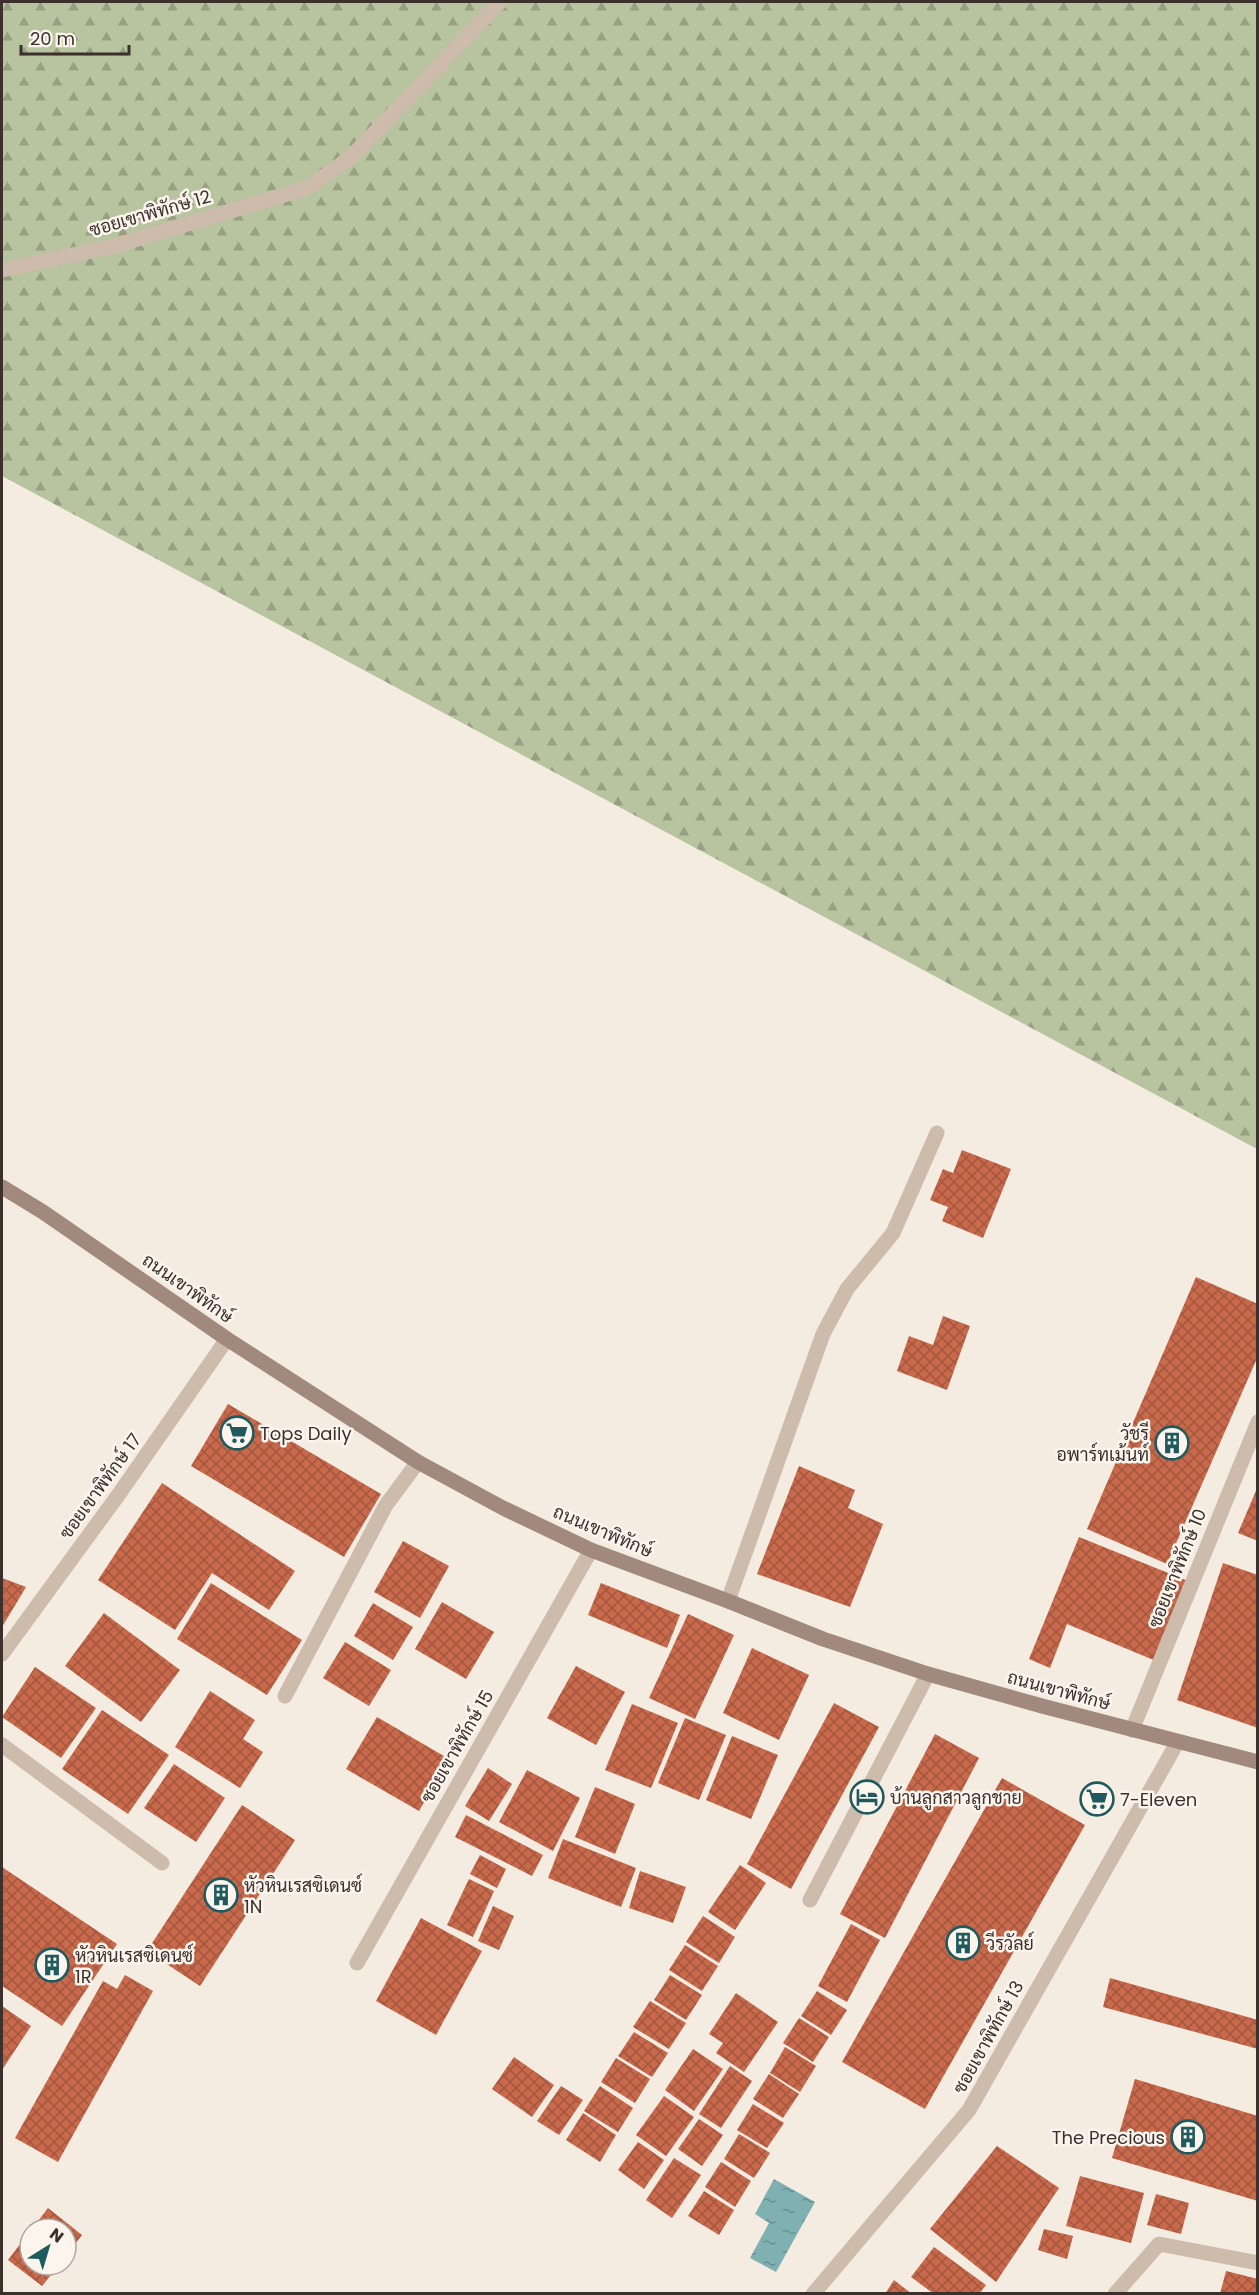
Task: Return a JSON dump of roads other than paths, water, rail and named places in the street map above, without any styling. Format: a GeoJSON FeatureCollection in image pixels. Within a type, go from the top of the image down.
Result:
{"type":"FeatureCollection","features":[{"type":"Feature","properties":{"kind":"street","name":"ซอยเขาพิทักษ์ 12"},"geometry":{"type":"LineString","coordinates":[[2,270],[114,246],[307,188],[350,158],[500,2]]}},
{"type":"Feature","properties":{"kind":"street"},"geometry":{"type":"LineString","coordinates":[[728,1601],[823,1334],[847,1289],[893,1233],[937,1133]]}},
{"type":"Feature","properties":{"kind":"street","name":"ถนนเขาพิทักษ์"},"geometry":{"type":"LineString","coordinates":[[2,1187],[43,1212],[227,1339],[418,1462],[503,1508],[591,1550],[728,1601],[823,1640],[928,1674],[1177,1743],[1257,1762]]}},
{"type":"Feature","properties":{"kind":"street","name":"ซอยเขาพิทักษ์ 17"},"geometry":{"type":"LineString","coordinates":[[2,1654],[119,1494],[227,1339]]}},
{"type":"Feature","properties":{"kind":"street","name":"ซอยเขาพิทักษ์ 10"},"geometry":{"type":"LineString","coordinates":[[1132,1730],[1257,1422]]}},
{"type":"Feature","properties":{"kind":"street"},"geometry":{"type":"LineString","coordinates":[[285,1696],[386,1505],[418,1462]]}},
{"type":"Feature","properties":{"kind":"street","name":"ซอยเขาพิทักษ์ 15"},"geometry":{"type":"LineString","coordinates":[[357,1962],[591,1550]]}},
{"type":"Feature","properties":{"kind":"street"},"geometry":{"type":"LineString","coordinates":[[810,1900],[928,1674]]}},
{"type":"Feature","properties":{"kind":"street","name":"ซอยเขาพิทักษ์ 13"},"geometry":{"type":"LineString","coordinates":[[813,2294],[969,2110],[1177,1743]]}},
{"type":"Feature","properties":{"kind":"street"},"geometry":{"type":"LineString","coordinates":[[2,1745],[162,1863]]}},
{"type":"Feature","properties":{"kind":"street"},"geometry":{"type":"LineString","coordinates":[[1115,2294],[1159,2244],[1257,2263]]}},
{"type":"Feature","properties":{"kind":"water"},"geometry":{"type":"Polygon","coordinates":[[[774,2179],[815,2202],[776,2272],[750,2258],[769,2223],[755,2214],[774,2179]]]}},
{"type":"Feature","properties":{"kind":"place","name":"Tops Daily"},"geometry":{"type":"Point","coordinates":[237,1433]}},
{"type":"Feature","properties":{"kind":"place","name":"วัชรี อพาร์ทเม้นท์"},"geometry":{"type":"Point","coordinates":[1172,1443]}},
{"type":"Feature","properties":{"kind":"place","name":"บ้านลูกสาวลูกชาย"},"geometry":{"type":"Point","coordinates":[867,1797]}},
{"type":"Feature","properties":{"kind":"place","name":"7-Eleven"},"geometry":{"type":"Point","coordinates":[1097,1799]}},
{"type":"Feature","properties":{"kind":"place","name":"หัวหินเรสซิเดนซ์ 1N"},"geometry":{"type":"Point","coordinates":[221,1895]}},
{"type":"Feature","properties":{"kind":"place","name":"วีรวัลย์"},"geometry":{"type":"Point","coordinates":[963,1943]}},
{"type":"Feature","properties":{"kind":"place","name":"หัวหินเรสซิเดนซ์ 1R"},"geometry":{"type":"Point","coordinates":[52,1965]}},
{"type":"Feature","properties":{"kind":"place","name":"The Precious"},"geometry":{"type":"Point","coordinates":[1188,2137]}}]}
